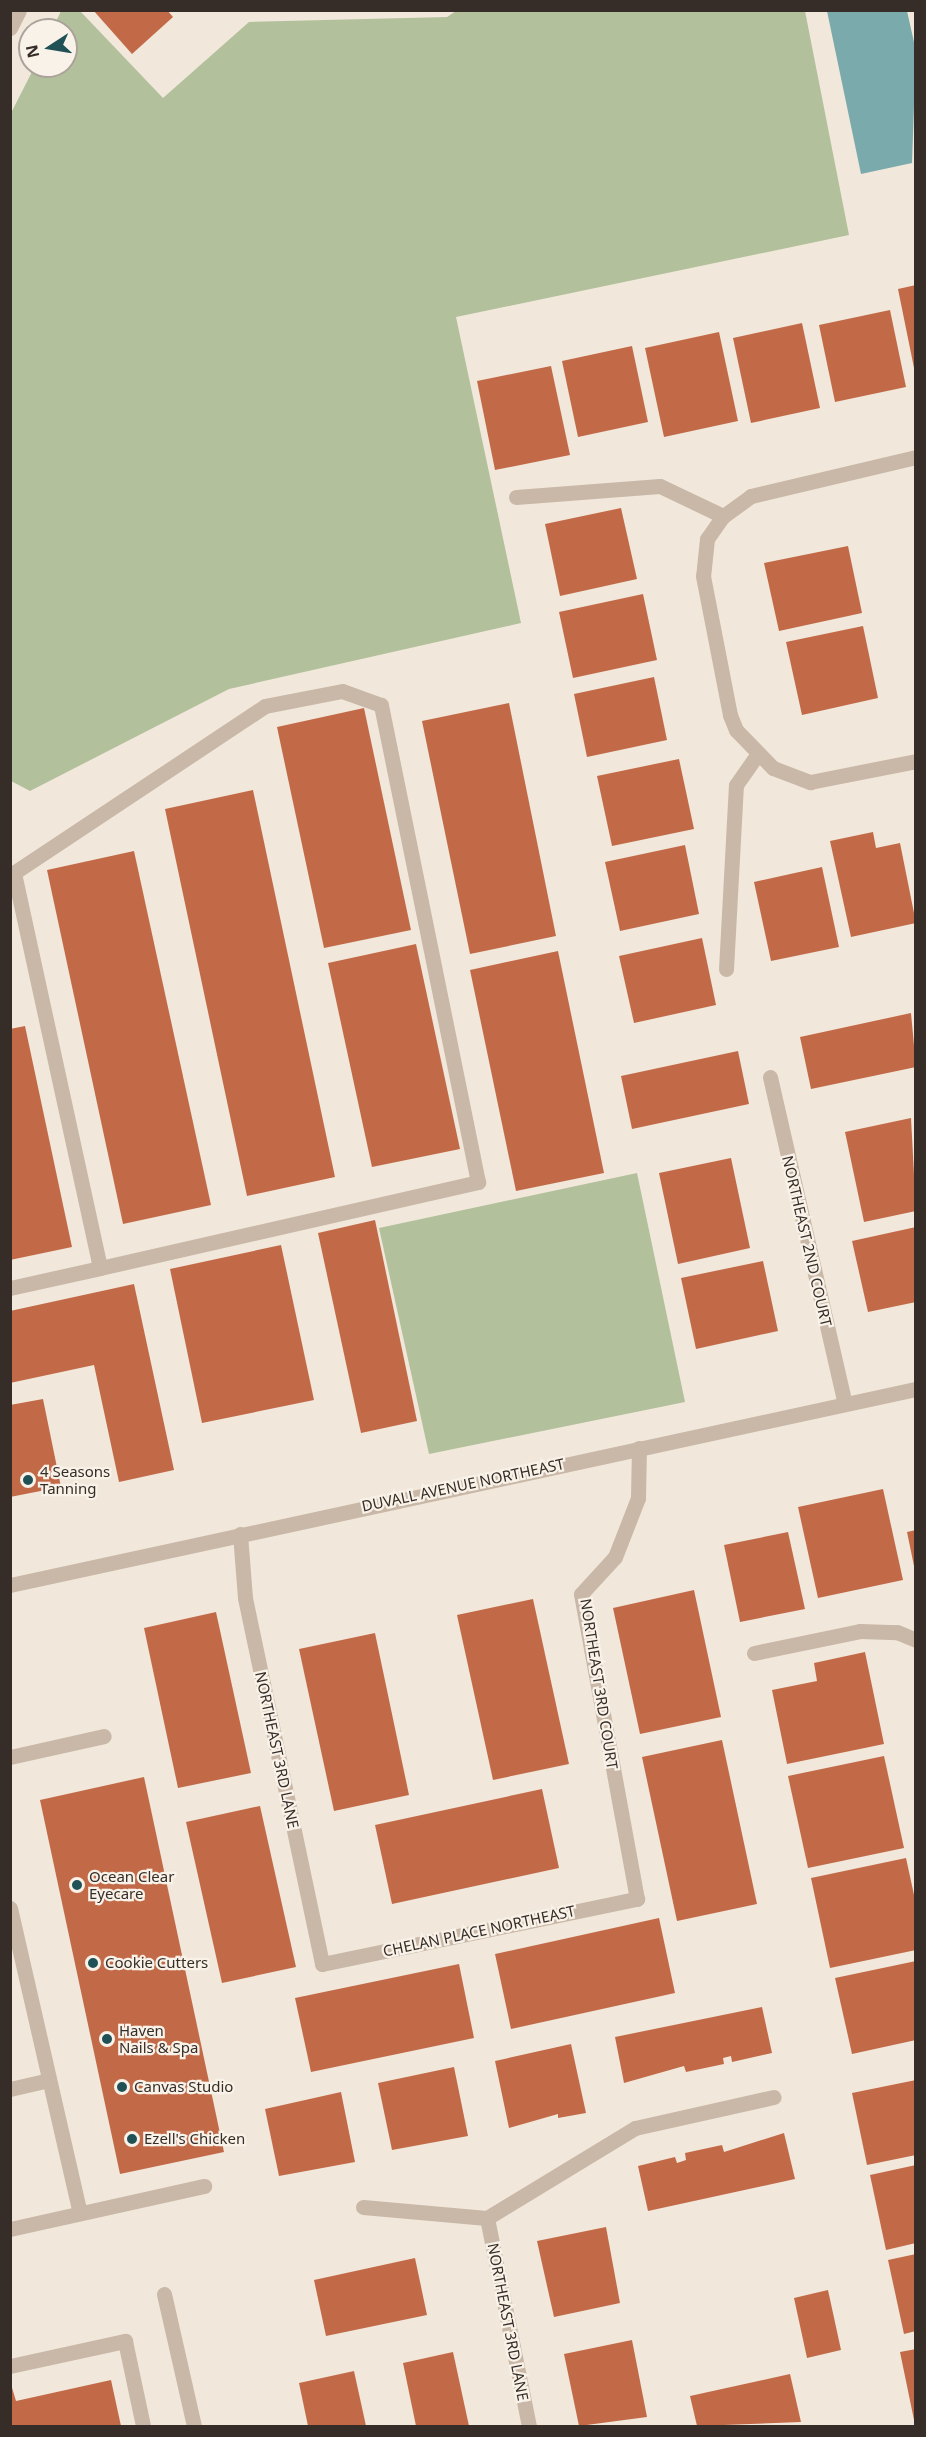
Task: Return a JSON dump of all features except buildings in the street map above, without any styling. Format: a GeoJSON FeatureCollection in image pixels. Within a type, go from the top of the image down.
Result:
{"type":"FeatureCollection","features":[{"type":"Feature","properties":{"kind":"street"},"geometry":{"type":"LineString","coordinates":[[10,28],[19,10]]}},
{"type":"Feature","properties":{"kind":"street"},"geometry":{"type":"LineString","coordinates":[[915,457],[752,496],[723,516],[707,539],[703,576],[730,716],[758,753],[773,768],[810,782],[915,761]]}},
{"type":"Feature","properties":{"kind":"street"},"geometry":{"type":"LineString","coordinates":[[516,497],[660,486],[723,516]]}},
{"type":"Feature","properties":{"kind":"street"},"geometry":{"type":"LineString","coordinates":[[10,1288],[100,1268],[478,1182],[381,705],[342,691],[265,706],[12,872],[100,1268]]}},
{"type":"Feature","properties":{"kind":"street"},"geometry":{"type":"LineString","coordinates":[[726,969],[736,785],[758,753]]}},
{"type":"Feature","properties":{"kind":"street","name":"NORTHEAST 2ND COURT"},"geometry":{"type":"LineString","coordinates":[[770,1077],[845,1404]]}},
{"type":"Feature","properties":{"kind":"street","name":"DUVALL AVENUE NORTHEAST"},"geometry":{"type":"LineString","coordinates":[[10,1585],[915,1389]]}},
{"type":"Feature","properties":{"kind":"street","name":"NORTHEAST 3RD COURT"},"geometry":{"type":"LineString","coordinates":[[637,1899],[582,1594],[619,1547],[638,1498],[639,1448]]}},
{"type":"Feature","properties":{"kind":"street","name":"NORTHEAST 3RD LANE"},"geometry":{"type":"LineString","coordinates":[[240,1534],[245,1598],[322,1964]]}},
{"type":"Feature","properties":{"kind":"street"},"geometry":{"type":"LineString","coordinates":[[754,1653],[860,1631],[897,1632],[915,1640]]}},
{"type":"Feature","properties":{"kind":"street"},"geometry":{"type":"LineString","coordinates":[[10,1757],[104,1736]]}},
{"type":"Feature","properties":{"kind":"street","name":"CHELAN PLACE NORTHEAST"},"geometry":{"type":"LineString","coordinates":[[322,1964],[637,1899]]}},
{"type":"Feature","properties":{"kind":"street"},"geometry":{"type":"LineString","coordinates":[[10,1908],[80,2213]]}},
{"type":"Feature","properties":{"kind":"street"},"geometry":{"type":"LineString","coordinates":[[10,2089],[49,2080]]}},
{"type":"Feature","properties":{"kind":"street"},"geometry":{"type":"LineString","coordinates":[[363,2206],[487,2218],[635,2128],[774,2097]]}},
{"type":"Feature","properties":{"kind":"street"},"geometry":{"type":"LineString","coordinates":[[10,2229],[204,2186]]}},
{"type":"Feature","properties":{"kind":"street","name":"NORTHEAST 3RD LANE"},"geometry":{"type":"LineString","coordinates":[[487,2218],[528,2427]]}},
{"type":"Feature","properties":{"kind":"street"},"geometry":{"type":"LineString","coordinates":[[164,2294],[194,2427]]}},
{"type":"Feature","properties":{"kind":"street"},"geometry":{"type":"LineString","coordinates":[[10,2366],[125,2341],[143,2427]]}},
{"type":"Feature","properties":{"kind":"green space"},"geometry":{"type":"Polygon","coordinates":[[[61,11],[80,11],[163,98],[249,22],[447,17],[456,11],[805,11],[849,235],[456,317],[521,623],[229,689],[30,791],[11,781],[11,113],[29,78],[78,78],[78,18],[58,18],[61,11]]]}},
{"type":"Feature","properties":{"kind":"green space"},"geometry":{"type":"Polygon","coordinates":[[[637,1173],[685,1402],[429,1454],[379,1228],[637,1173]]]}},
{"type":"Feature","properties":{"kind":"water"},"geometry":{"type":"Polygon","coordinates":[[[827,11],[907,11],[916,51],[912,163],[861,174],[827,11]]]}},
{"type":"Feature","properties":{"kind":"place","name":"4 Seasons Tanning"},"geometry":{"type":"Point","coordinates":[28,1480]}},
{"type":"Feature","properties":{"kind":"place","name":"Ocean Clear Eyecare"},"geometry":{"type":"Point","coordinates":[77,1885]}},
{"type":"Feature","properties":{"kind":"place","name":"Cookie Cutters"},"geometry":{"type":"Point","coordinates":[93,1963]}},
{"type":"Feature","properties":{"kind":"place","name":"Haven Nails & Spa"},"geometry":{"type":"Point","coordinates":[107,2039]}},
{"type":"Feature","properties":{"kind":"place","name":"Canvas Studio"},"geometry":{"type":"Point","coordinates":[122,2087]}},
{"type":"Feature","properties":{"kind":"place","name":"Ezell's Chicken"},"geometry":{"type":"Point","coordinates":[132,2139]}}]}
